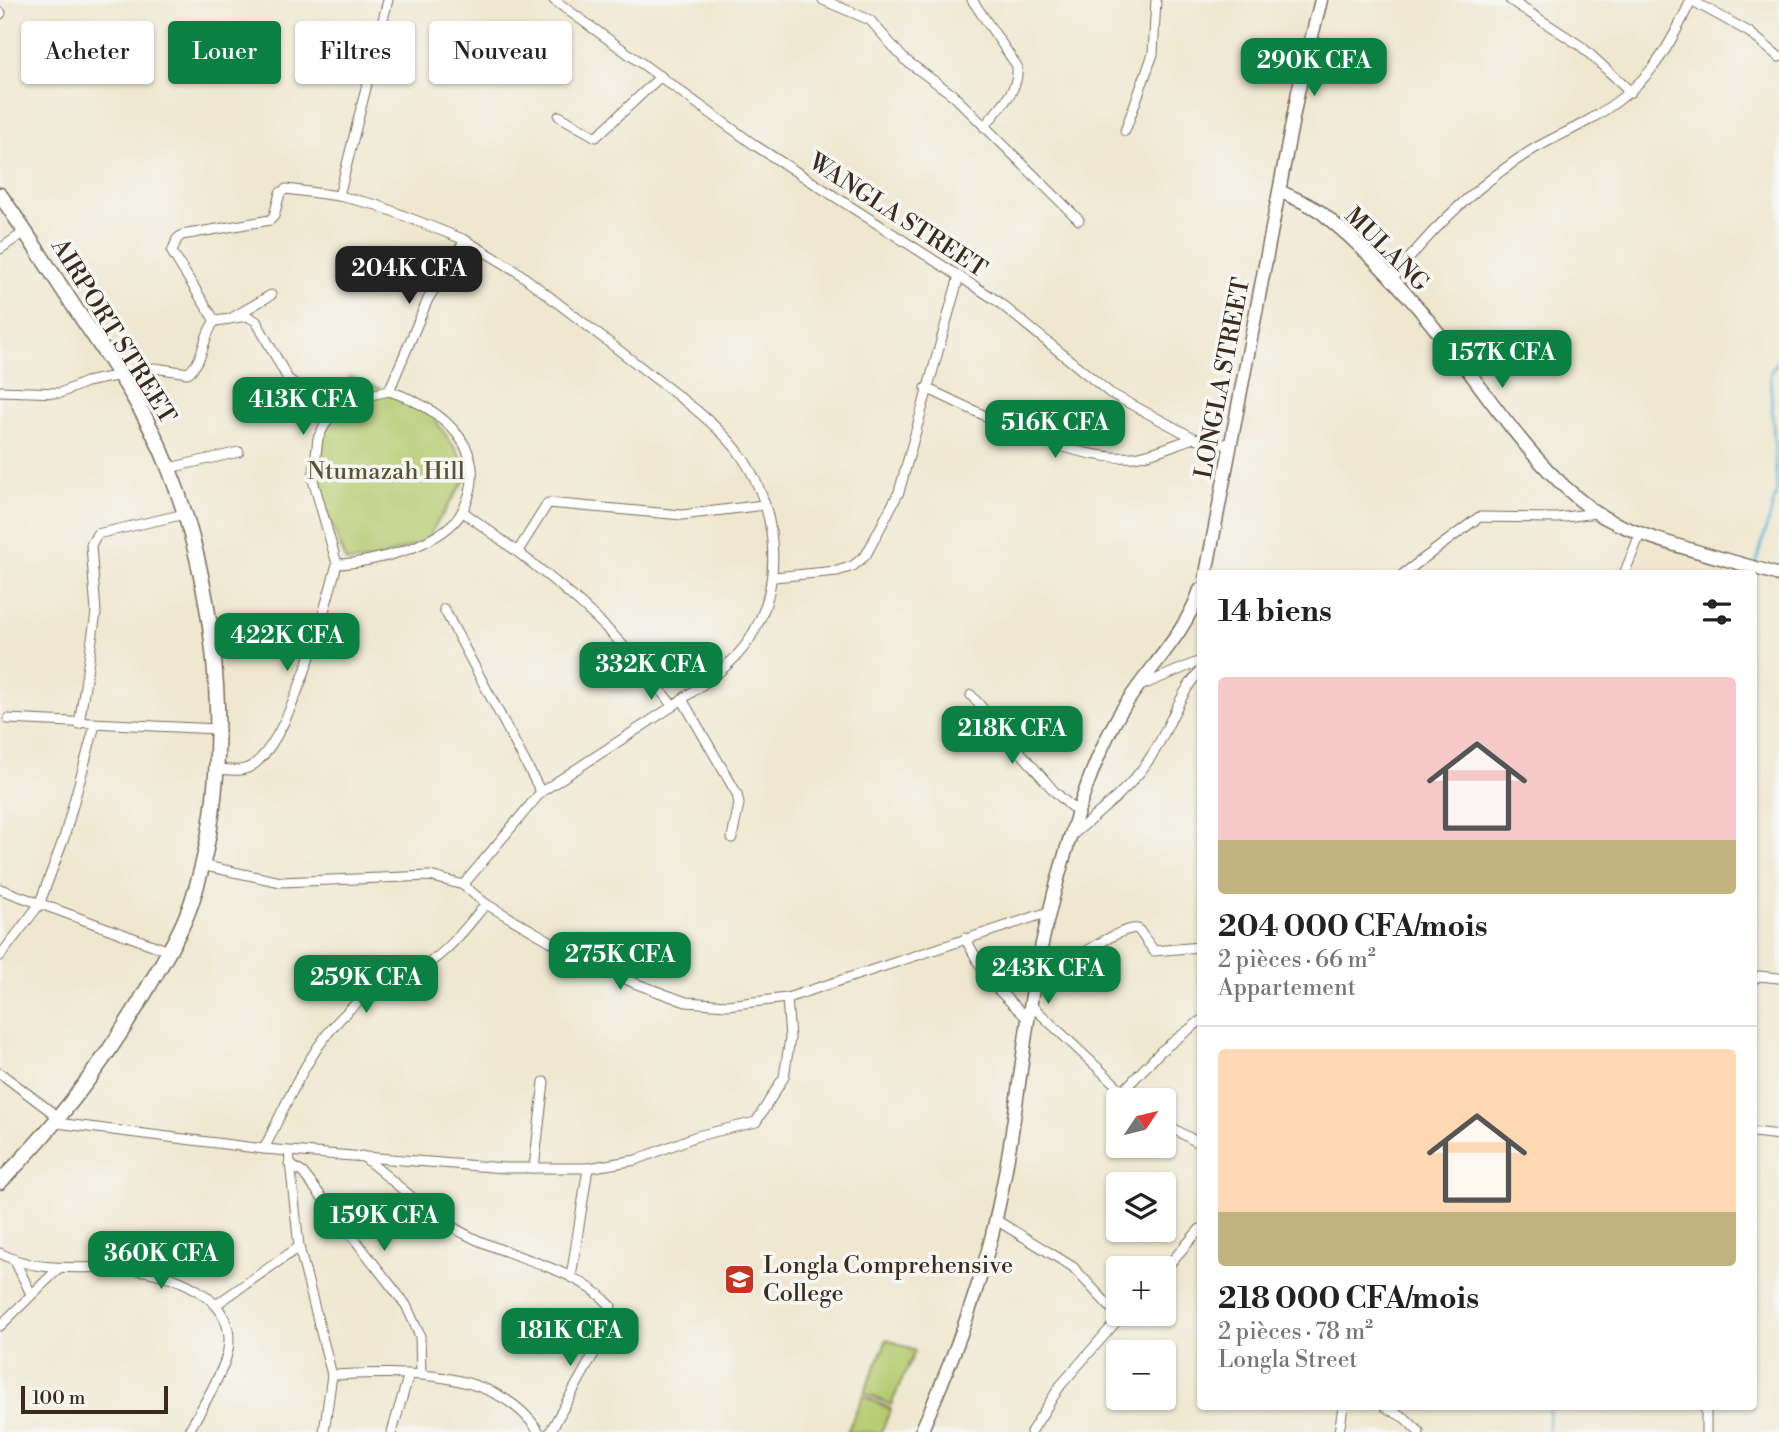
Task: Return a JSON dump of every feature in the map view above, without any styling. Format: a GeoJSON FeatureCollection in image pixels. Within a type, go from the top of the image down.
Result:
{"type":"FeatureCollection","features":[{"type":"Feature","properties":{"kind":"highway","name":"AIRPORT STREET"},"geometry":{"type":"LineString","coordinates":[[0,195],[120,375],[169,468],[185,514],[206,599],[212,639],[217,729],[217,769],[201,865],[190,906],[169,951],[124,1031],[59,1121],[0,1182]]}},
{"type":"Feature","properties":{"kind":"main road","name":"LONGLA STREET"},"geometry":{"type":"LineString","coordinates":[[1207,570],[1228,444],[1298,92],[1321,0]]}},
{"type":"Feature","properties":{"kind":"main road","name":"MULANG"},"geometry":{"type":"LineString","coordinates":[[1280,191],[1320,212],[1391,281],[1437,330],[1489,401],[1564,487],[1596,513],[1641,532],[1779,575]]}},
{"type":"Feature","properties":{"kind":"main road"},"geometry":{"type":"LineString","coordinates":[[921,1432],[966,1320],[996,1220],[1016,1121],[1028,1019],[1049,912],[1078,813],[1104,743],[1140,686],[1189,619],[1197,598]]}},
{"type":"Feature","properties":{"kind":"street"},"geometry":{"type":"LineString","coordinates":[[340,196],[388,0]]}},
{"type":"Feature","properties":{"kind":"street","name":"WANGLA STREET"},"geometry":{"type":"LineString","coordinates":[[554,0],[755,146],[996,300],[1110,393],[1194,438],[1228,444]]}},
{"type":"Feature","properties":{"kind":"street"},"geometry":{"type":"LineString","coordinates":[[823,0],[870,20],[904,59],[953,95],[1079,220]]}},
{"type":"Feature","properties":{"kind":"street"},"geometry":{"type":"LineString","coordinates":[[972,0],[1017,66],[1017,83],[984,127]]}},
{"type":"Feature","properties":{"kind":"street"},"geometry":{"type":"LineString","coordinates":[[1125,131],[1153,54],[1156,0]]}},
{"type":"Feature","properties":{"kind":"street"},"geometry":{"type":"LineString","coordinates":[[1510,0],[1581,46],[1631,92]]}},
{"type":"Feature","properties":{"kind":"street"},"geometry":{"type":"LineString","coordinates":[[1391,281],[1412,254],[1461,203],[1532,150],[1590,120],[1631,92],[1653,70],[1691,0],[1749,33],[1779,57]]}},
{"type":"Feature","properties":{"kind":"street"},"geometry":{"type":"LineString","coordinates":[[559,116],[596,137],[661,76]]}},
{"type":"Feature","properties":{"kind":"street"},"geometry":{"type":"LineString","coordinates":[[215,321],[172,252],[177,239],[182,235],[270,220],[274,216],[280,193],[286,189],[340,196],[402,214],[465,240],[515,270],[719,430],[737,450],[764,505],[774,546],[774,577],[763,611],[749,640],[734,659],[673,706],[541,792],[463,885]]}},
{"type":"Feature","properties":{"kind":"street"},"geometry":{"type":"LineString","coordinates":[[0,249],[26,231]]}},
{"type":"Feature","properties":{"kind":"street"},"geometry":{"type":"LineString","coordinates":[[389,391],[428,299],[465,240]]}},
{"type":"Feature","properties":{"kind":"street"},"geometry":{"type":"LineString","coordinates":[[774,577],[837,572],[853,566],[866,555],[899,492],[959,276]]}},
{"type":"Feature","properties":{"kind":"street"},"geometry":{"type":"LineString","coordinates":[[230,319],[271,295]]}},
{"type":"Feature","properties":{"kind":"street"},"geometry":{"type":"LineString","coordinates":[[0,391],[60,393],[86,382],[155,369],[188,373],[198,362],[207,330],[215,321],[252,318],[262,330],[288,379],[332,411]]}},
{"type":"Feature","properties":{"kind":"street"},"geometry":{"type":"LineString","coordinates":[[926,388],[1061,446],[1117,458],[1136,457],[1194,438]]}},
{"type":"Feature","properties":{"kind":"street"},"geometry":{"type":"LineString","coordinates":[[217,769],[242,771],[265,755],[285,718],[321,624],[337,564],[313,480],[318,439],[332,411],[358,398],[389,391],[428,406],[463,440],[473,471],[462,511],[446,527],[415,547],[375,561],[337,564]]}},
{"type":"Feature","properties":{"kind":"street"},"geometry":{"type":"LineString","coordinates":[[169,468],[239,452]]}},
{"type":"Feature","properties":{"kind":"street"},"geometry":{"type":"LineString","coordinates":[[518,551],[548,503],[682,515],[764,505]]}},
{"type":"Feature","properties":{"kind":"street"},"geometry":{"type":"LineString","coordinates":[[462,511],[518,551],[627,649],[673,706]]}},
{"type":"Feature","properties":{"kind":"street"},"geometry":{"type":"LineString","coordinates":[[1408,570],[1479,517],[1557,518],[1596,513]]}},
{"type":"Feature","properties":{"kind":"street"},"geometry":{"type":"LineString","coordinates":[[79,724],[96,614],[91,545],[93,538],[97,534],[185,514]]}},
{"type":"Feature","properties":{"kind":"street"},"geometry":{"type":"LineString","coordinates":[[1626,570],[1641,532]]}},
{"type":"Feature","properties":{"kind":"street"},"geometry":{"type":"LineString","coordinates":[[443,609],[541,792]]}},
{"type":"Feature","properties":{"kind":"street"},"geometry":{"type":"LineString","coordinates":[[1140,686],[1197,662]]}},
{"type":"Feature","properties":{"kind":"street"},"geometry":{"type":"LineString","coordinates":[[1071,836],[1126,786],[1151,758],[1197,674]]}},
{"type":"Feature","properties":{"kind":"street"},"geometry":{"type":"LineString","coordinates":[[971,695],[1054,791],[1078,813]]}},
{"type":"Feature","properties":{"kind":"street"},"geometry":{"type":"LineString","coordinates":[[682,699],[737,794],[739,804],[732,838]]}},
{"type":"Feature","properties":{"kind":"street"},"geometry":{"type":"LineString","coordinates":[[9,719],[217,729]]}},
{"type":"Feature","properties":{"kind":"street"},"geometry":{"type":"LineString","coordinates":[[0,956],[39,905],[64,838],[95,725]]}},
{"type":"Feature","properties":{"kind":"street"},"geometry":{"type":"LineString","coordinates":[[201,865],[281,882],[430,876],[463,885],[486,904],[550,941],[659,993],[686,1002],[727,1005],[787,998],[1049,912]]}},
{"type":"Feature","properties":{"kind":"street"},"geometry":{"type":"LineString","coordinates":[[0,889],[169,951]]}},
{"type":"Feature","properties":{"kind":"street"},"geometry":{"type":"LineString","coordinates":[[264,1150],[289,1097],[336,1022],[354,1005],[428,964],[449,947],[486,904]]}},
{"type":"Feature","properties":{"kind":"street"},"geometry":{"type":"LineString","coordinates":[[1034,987],[1087,951],[1129,928],[1138,929],[1154,951],[1197,947]]}},
{"type":"Feature","properties":{"kind":"street"},"geometry":{"type":"LineString","coordinates":[[965,938],[989,981],[1028,1019]]}},
{"type":"Feature","properties":{"kind":"street"},"geometry":{"type":"LineString","coordinates":[[1757,977],[1779,978]]}},
{"type":"Feature","properties":{"kind":"street"},"geometry":{"type":"LineString","coordinates":[[0,1073],[59,1121],[264,1150],[534,1168],[588,1168],[636,1160],[696,1136],[756,1122],[784,1077],[790,1038],[787,998]]}},
{"type":"Feature","properties":{"kind":"street"},"geometry":{"type":"LineString","coordinates":[[1031,1005],[1120,1088]]}},
{"type":"Feature","properties":{"kind":"street"},"geometry":{"type":"LineString","coordinates":[[1126,1088],[1161,1051],[1197,1023]]}},
{"type":"Feature","properties":{"kind":"street"},"geometry":{"type":"LineString","coordinates":[[534,1168],[544,1082]]}},
{"type":"Feature","properties":{"kind":"street"},"geometry":{"type":"LineString","coordinates":[[1176,1130],[1197,1142]]}},
{"type":"Feature","properties":{"kind":"street"},"geometry":{"type":"LineString","coordinates":[[1757,1132],[1779,1135]]}},
{"type":"Feature","properties":{"kind":"street"},"geometry":{"type":"LineString","coordinates":[[289,1152],[299,1247],[332,1375],[324,1432]]}},
{"type":"Feature","properties":{"kind":"street"},"geometry":{"type":"LineString","coordinates":[[362,1156],[456,1229],[514,1257],[571,1277],[609,1303],[611,1314],[606,1332],[550,1432]]}},
{"type":"Feature","properties":{"kind":"street"},"geometry":{"type":"LineString","coordinates":[[289,1164],[303,1173],[406,1305],[420,1336],[421,1375]]}},
{"type":"Feature","properties":{"kind":"street"},"geometry":{"type":"LineString","coordinates":[[571,1277],[588,1168]]}},
{"type":"Feature","properties":{"kind":"street"},"geometry":{"type":"LineString","coordinates":[[996,1220],[1073,1267],[1106,1300]]}},
{"type":"Feature","properties":{"kind":"street"},"geometry":{"type":"LineString","coordinates":[[1176,1256],[1197,1232]]}},
{"type":"Feature","properties":{"kind":"street"},"geometry":{"type":"LineString","coordinates":[[217,1304],[299,1247]]}},
{"type":"Feature","properties":{"kind":"street"},"geometry":{"type":"LineString","coordinates":[[0,1254],[16,1262],[58,1269],[117,1268],[160,1275],[191,1285],[217,1304],[226,1322],[226,1359],[188,1432]]}},
{"type":"Feature","properties":{"kind":"street"},"geometry":{"type":"LineString","coordinates":[[16,1262],[31,1294]]}},
{"type":"Feature","properties":{"kind":"street"},"geometry":{"type":"LineString","coordinates":[[0,1326],[58,1269]]}},
{"type":"Feature","properties":{"kind":"street"},"geometry":{"type":"LineString","coordinates":[[1031,1432],[1060,1387],[1113,1326]]}},
{"type":"Feature","properties":{"kind":"street"},"geometry":{"type":"LineString","coordinates":[[332,1375],[409,1374],[477,1385],[517,1405],[539,1432]]}},
{"type":"Feature","properties":{"kind":"street"},"geometry":{"type":"LineString","coordinates":[[392,1432],[409,1374]]}},
{"type":"Feature","properties":{"kind":"street"},"geometry":{"type":"LineString","coordinates":[[1339,1432],[1343,1410]]}},
{"type":"Feature","properties":{"kind":"street"},"geometry":{"type":"LineString","coordinates":[[1390,1410],[1405,1418],[1419,1432]]}},
{"type":"Feature","properties":{"kind":"street"},"geometry":{"type":"LineString","coordinates":[[1706,1410],[1706,1432]]}},
{"type":"Feature","properties":{"kind":"green space","name":"Ntumazah Hill"},"geometry":{"type":"Polygon","coordinates":[[[350,376],[427,408],[471,471],[425,541],[374,560],[346,562],[314,477],[320,438],[350,376]]]}},
{"type":"Feature","properties":{"kind":"green space"},"geometry":{"type":"Polygon","coordinates":[[[887,1339],[915,1351],[891,1405],[864,1393],[887,1339]]]}},
{"type":"Feature","properties":{"kind":"green space"},"geometry":{"type":"Polygon","coordinates":[[[863,1396],[891,1409],[881,1432],[847,1432],[863,1396]]]}},
{"type":"Feature","properties":{"kind":"waterway"},"geometry":{"type":"LineString","coordinates":[[1756,564],[1777,491],[1770,373],[1779,359]]}},
{"type":"Feature","properties":{"kind":"waterway"},"geometry":{"type":"LineString","coordinates":[[1548,1432],[1550,1410]]}},
{"type":"Feature","properties":{"kind":"place","name":"Longla Comprehensive College"},"geometry":{"type":"Point","coordinates":[740,1279]}}]}
